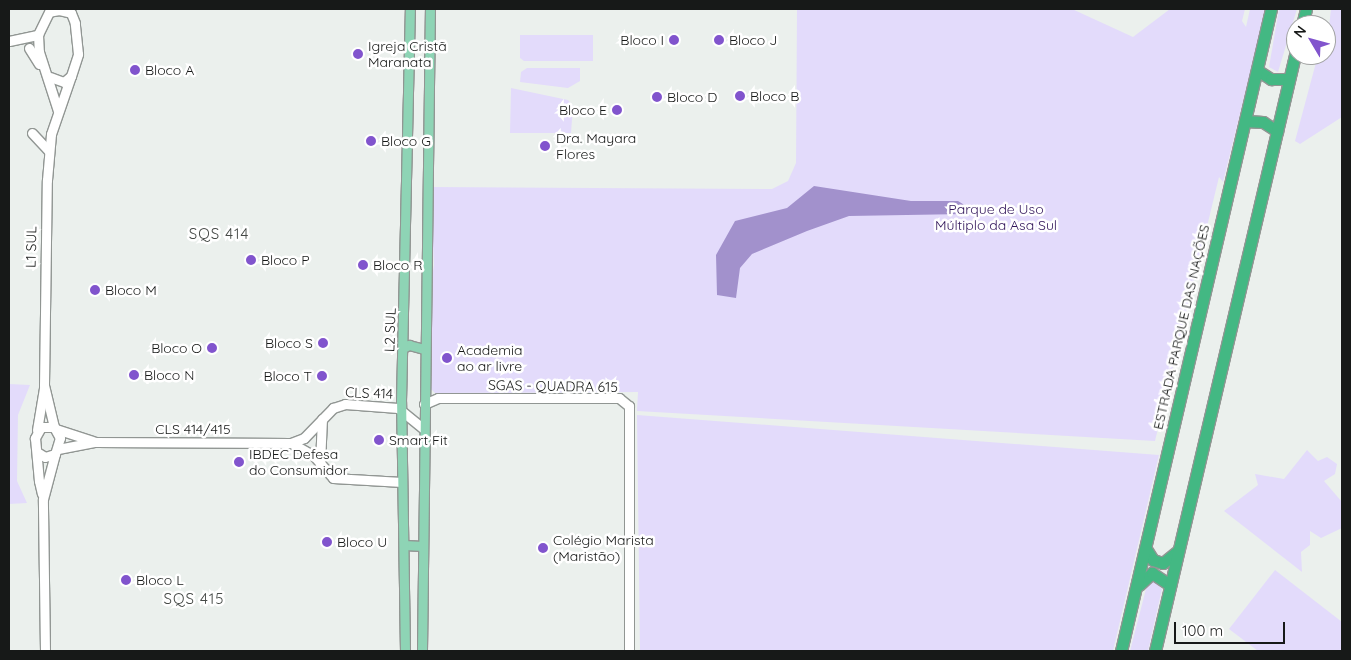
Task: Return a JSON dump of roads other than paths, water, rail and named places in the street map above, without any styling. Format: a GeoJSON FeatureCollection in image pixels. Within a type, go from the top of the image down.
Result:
{"type":"FeatureCollection","features":[{"type":"Feature","properties":{"kind":"highway","name":"ESTRADA PARQUE DAS NAÇÕES"},"geometry":{"type":"LineString","coordinates":[[1121,651],[1138,586],[1271,9]]}},
{"type":"Feature","properties":{"kind":"highway"},"geometry":{"type":"LineString","coordinates":[[1155,651],[1292,65]]}},
{"type":"Feature","properties":{"kind":"highway"},"geometry":{"type":"LineString","coordinates":[[1257,70],[1270,79],[1289,79]]}},
{"type":"Feature","properties":{"kind":"highway"},"geometry":{"type":"LineString","coordinates":[[1245,121],[1262,122],[1277,130]]}},
{"type":"Feature","properties":{"kind":"highway"},"geometry":{"type":"LineString","coordinates":[[1146,549],[1154,560],[1163,562],[1178,551]]}},
{"type":"Feature","properties":{"kind":"highway"},"geometry":{"type":"LineString","coordinates":[[1138,586],[1152,573],[1170,585]]}},
{"type":"Feature","properties":{"kind":"main road","name":"L2 SUL"},"geometry":{"type":"LineString","coordinates":[[405,651],[402,409],[410,9]]}},
{"type":"Feature","properties":{"kind":"main road"},"geometry":{"type":"LineString","coordinates":[[422,651],[423,428],[430,9]]}},
{"type":"Feature","properties":{"kind":"main road"},"geometry":{"type":"LineString","coordinates":[[403,348],[409,344],[424,349]]}},
{"type":"Feature","properties":{"kind":"main road"},"geometry":{"type":"LineString","coordinates":[[404,545],[423,546]]}},
{"type":"Feature","properties":{"kind":"street"},"geometry":{"type":"LineString","coordinates":[[38,52],[34,36],[49,10],[70,11]]}},
{"type":"Feature","properties":{"kind":"street","name":"L1 SUL"},"geometry":{"type":"LineString","coordinates":[[37,452],[37,430],[44,385],[49,151],[58,111],[71,76],[80,42],[70,11]]}},
{"type":"Feature","properties":{"kind":"street"},"geometry":{"type":"LineString","coordinates":[[11,41],[34,36]]}},
{"type":"Feature","properties":{"kind":"street"},"geometry":{"type":"LineString","coordinates":[[11,41],[38,52]]}},
{"type":"Feature","properties":{"kind":"street"},"geometry":{"type":"LineString","coordinates":[[28,48],[53,87]]}},
{"type":"Feature","properties":{"kind":"street","name":"L1 SUL"},"geometry":{"type":"LineString","coordinates":[[38,52],[50,77],[58,111]]}},
{"type":"Feature","properties":{"kind":"street"},"geometry":{"type":"LineString","coordinates":[[50,77],[64,82],[71,76]]}},
{"type":"Feature","properties":{"kind":"street"},"geometry":{"type":"LineString","coordinates":[[32,133],[49,151]]}},
{"type":"Feature","properties":{"kind":"street","name":"L1 SUL"},"geometry":{"type":"LineString","coordinates":[[44,385],[55,428],[56,451]]}},
{"type":"Feature","properties":{"kind":"street"},"geometry":{"type":"LineString","coordinates":[[424,389],[438,398]]}},
{"type":"Feature","properties":{"kind":"street","name":"SGAS - QUADRA 615"},"geometry":{"type":"LineString","coordinates":[[424,404],[438,398],[618,398],[629,406],[628,651]]}},
{"type":"Feature","properties":{"kind":"street","name":"CLS 414"},"geometry":{"type":"LineString","coordinates":[[291,442],[304,438],[322,419],[345,404],[402,409],[423,428]]}},
{"type":"Feature","properties":{"kind":"street"},"geometry":{"type":"LineString","coordinates":[[320,464],[322,419]]}},
{"type":"Feature","properties":{"kind":"street"},"geometry":{"type":"LineString","coordinates":[[37,430],[55,428]]}},
{"type":"Feature","properties":{"kind":"street","name":"CLS 414/415"},"geometry":{"type":"LineString","coordinates":[[55,428],[95,442]]}},
{"type":"Feature","properties":{"kind":"street","name":"CLS 414/415"},"geometry":{"type":"LineString","coordinates":[[37,452],[45,457],[56,451],[95,442],[291,442]]}},
{"type":"Feature","properties":{"kind":"street"},"geometry":{"type":"LineString","coordinates":[[291,442],[320,464],[332,478],[343,482],[402,482]]}},
{"type":"Feature","properties":{"kind":"street"},"geometry":{"type":"LineString","coordinates":[[44,500],[56,451]]}},
{"type":"Feature","properties":{"kind":"street"},"geometry":{"type":"LineString","coordinates":[[37,452],[44,500],[45,651]]}},
{"type":"Feature","properties":{"kind":"place","name":"Bloco I"},"geometry":{"type":"Point","coordinates":[674,40]}},
{"type":"Feature","properties":{"kind":"place","name":"Bloco J"},"geometry":{"type":"Point","coordinates":[719,40]}},
{"type":"Feature","properties":{"kind":"place","name":"Igreja Cristã Maranata"},"geometry":{"type":"Point","coordinates":[358,54]}},
{"type":"Feature","properties":{"kind":"place","name":"Bloco A"},"geometry":{"type":"Point","coordinates":[135,70]}},
{"type":"Feature","properties":{"kind":"place","name":"Bloco B"},"geometry":{"type":"Point","coordinates":[740,96]}},
{"type":"Feature","properties":{"kind":"place","name":"Bloco D"},"geometry":{"type":"Point","coordinates":[657,97]}},
{"type":"Feature","properties":{"kind":"place","name":"Bloco E"},"geometry":{"type":"Point","coordinates":[617,110]}},
{"type":"Feature","properties":{"kind":"place","name":"Bloco G"},"geometry":{"type":"Point","coordinates":[371,141]}},
{"type":"Feature","properties":{"kind":"place","name":"Dra. Mayara Flores"},"geometry":{"type":"Point","coordinates":[545,146]}},
{"type":"Feature","properties":{"kind":"place","name":"Bloco P"},"geometry":{"type":"Point","coordinates":[251,260]}},
{"type":"Feature","properties":{"kind":"place","name":"Bloco R"},"geometry":{"type":"Point","coordinates":[363,265]}},
{"type":"Feature","properties":{"kind":"place","name":"Bloco M"},"geometry":{"type":"Point","coordinates":[95,290]}},
{"type":"Feature","properties":{"kind":"place","name":"Bloco S"},"geometry":{"type":"Point","coordinates":[323,343]}},
{"type":"Feature","properties":{"kind":"place","name":"Bloco O"},"geometry":{"type":"Point","coordinates":[212,348]}},
{"type":"Feature","properties":{"kind":"place","name":"Academia ao ar livre"},"geometry":{"type":"Point","coordinates":[447,358]}},
{"type":"Feature","properties":{"kind":"place","name":"Bloco N"},"geometry":{"type":"Point","coordinates":[134,375]}},
{"type":"Feature","properties":{"kind":"place","name":"Bloco T"},"geometry":{"type":"Point","coordinates":[322,376]}},
{"type":"Feature","properties":{"kind":"place","name":"Smart Fit"},"geometry":{"type":"Point","coordinates":[379,440]}},
{"type":"Feature","properties":{"kind":"place","name":"IBDEC Defesa do Consumidor"},"geometry":{"type":"Point","coordinates":[239,462]}},
{"type":"Feature","properties":{"kind":"place","name":"Bloco U"},"geometry":{"type":"Point","coordinates":[327,542]}},
{"type":"Feature","properties":{"kind":"place","name":"Colégio Marista (Maristão)"},"geometry":{"type":"Point","coordinates":[543,548]}},
{"type":"Feature","properties":{"kind":"place","name":"Bloco L"},"geometry":{"type":"Point","coordinates":[126,580]}},
{"type":"Feature","properties":{"kind":"district","name":"SQS 414"},"geometry":{"type":"Point","coordinates":[219,234]}},
{"type":"Feature","properties":{"kind":"district","name":"SQS 415"},"geometry":{"type":"Point","coordinates":[194,599]}},
{"type":"Feature","properties":{"kind":"park label","name":"Parque de Uso Múltiplo da Asa Sul"},"geometry":{"type":"Point","coordinates":[996,217]}}]}
